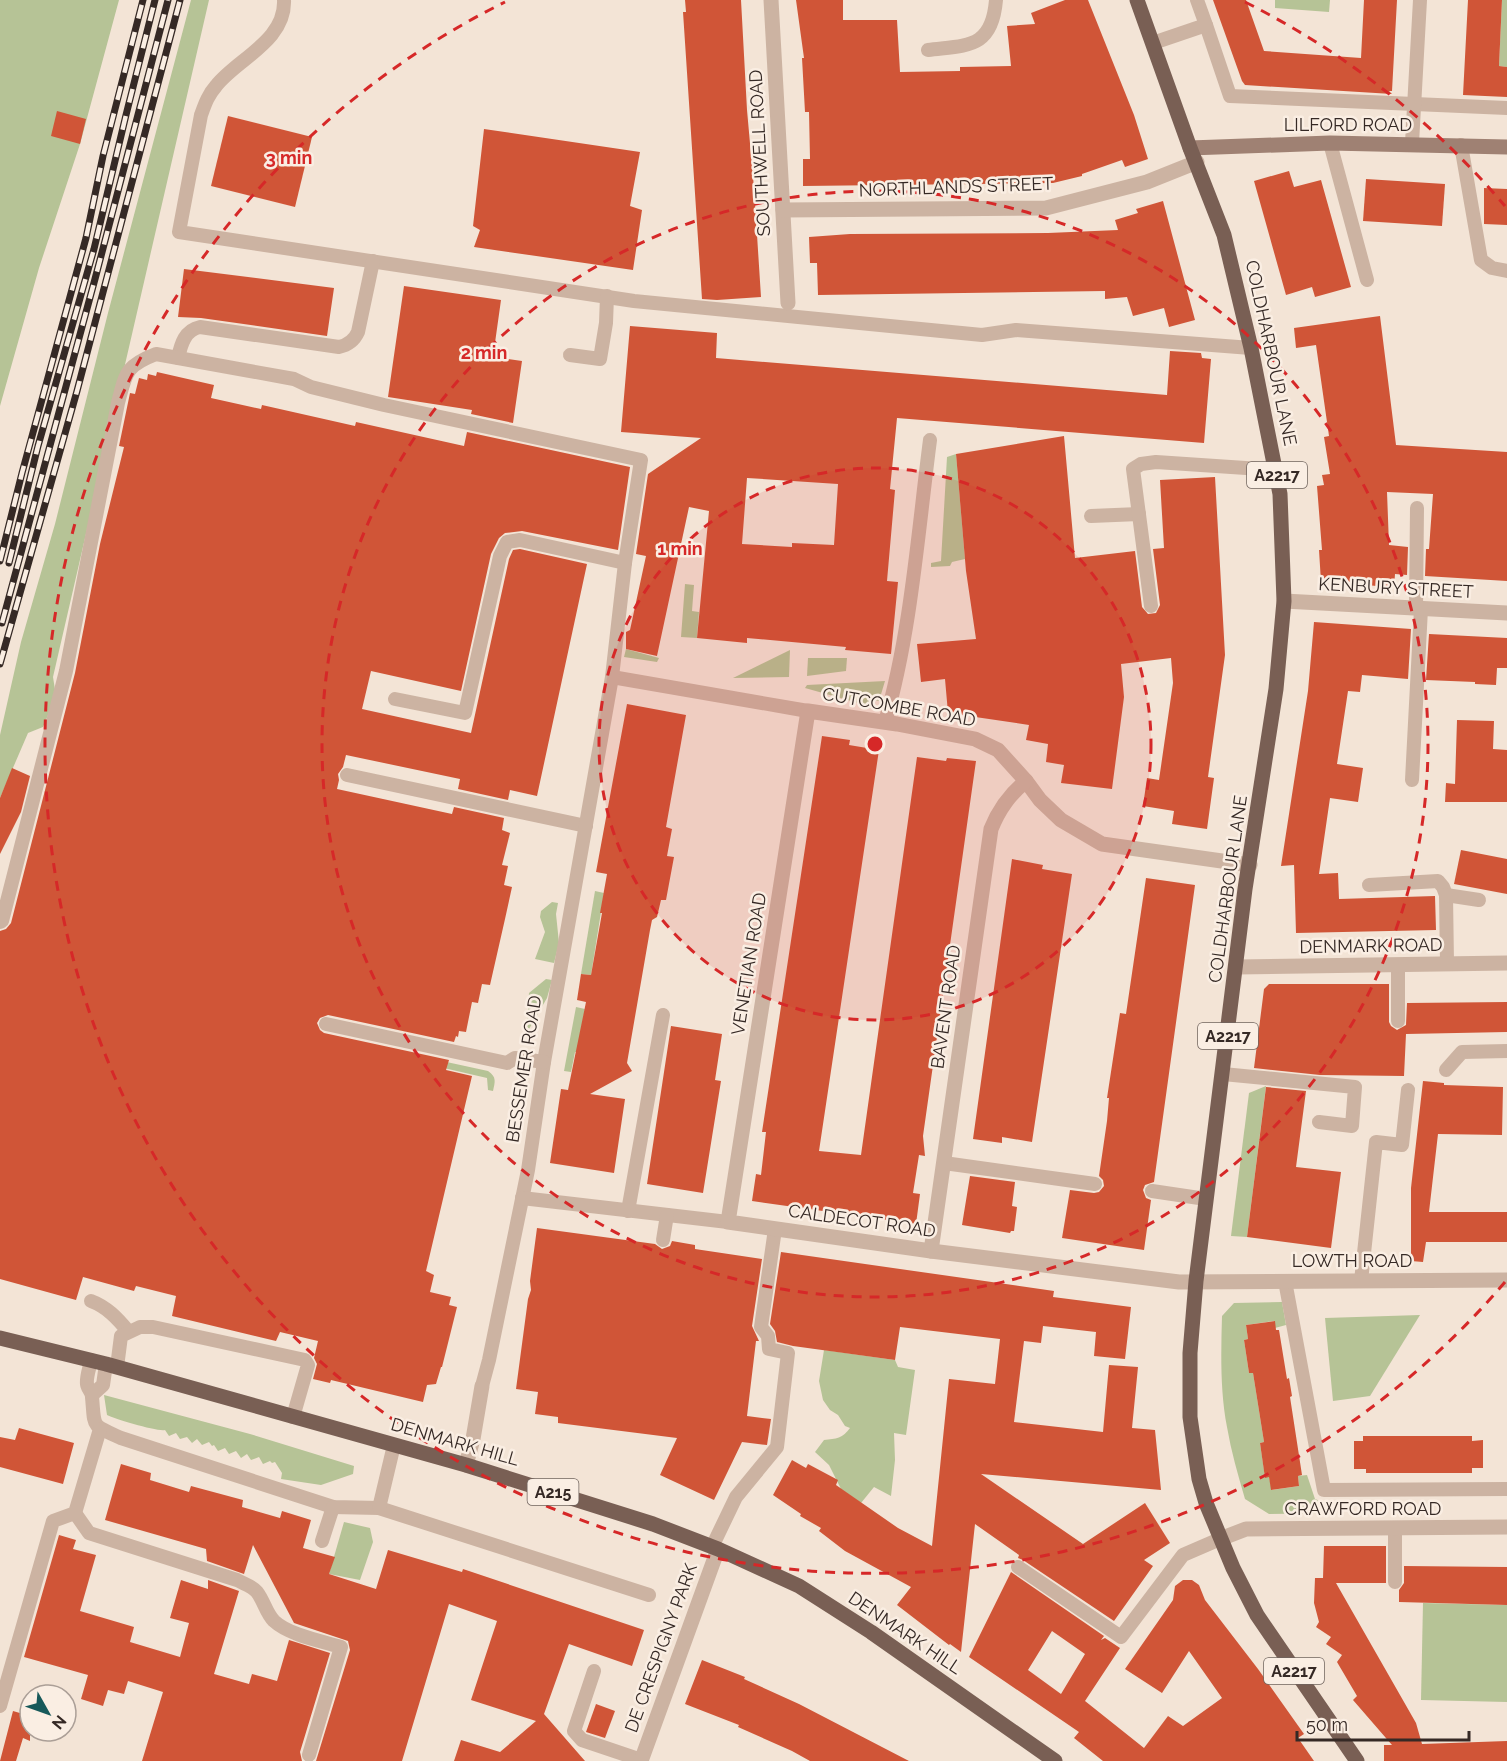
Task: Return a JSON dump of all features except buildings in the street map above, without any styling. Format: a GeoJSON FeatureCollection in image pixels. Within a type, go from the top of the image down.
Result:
{"type":"FeatureCollection","features":[{"type":"Feature","properties":{"kind":"main road","name":"COLDHARBOUR LANE"},"geometry":{"type":"LineString","coordinates":[[1137,0],[1224,235],[1251,348],[1280,494],[1284,601],[1276,688],[1245,889],[1196,1281],[1190,1353],[1190,1417],[1199,1479],[1220,1539],[1257,1615],[1357,1761]]}},
{"type":"Feature","properties":{"kind":"main road","name":"DENMARK HILL"},"geometry":{"type":"LineString","coordinates":[[0,1338],[105,1364],[466,1465],[653,1524],[715,1548],[799,1586],[871,1632],[1052,1760]]}},
{"type":"Feature","properties":{"kind":"street","name":"SOUTHWELL ROAD"},"geometry":{"type":"LineString","coordinates":[[771,0],[788,303]]}},
{"type":"Feature","properties":{"kind":"street","name":"LILFORD ROAD"},"geometry":{"type":"LineString","coordinates":[[1193,155],[1330,143],[1412,143],[1507,147]]}},
{"type":"Feature","properties":{"kind":"street","name":"NORTHLANDS STREET"},"geometry":{"type":"LineString","coordinates":[[783,210],[1046,208],[1147,182],[1178,171],[1193,155]]}},
{"type":"Feature","properties":{"kind":"street","name":"KENBURY STREET"},"geometry":{"type":"LineString","coordinates":[[1284,601],[1507,613]]}},
{"type":"Feature","properties":{"kind":"street","name":"CUTCOMBE ROAD"},"geometry":{"type":"LineString","coordinates":[[808,711],[975,738],[998,750],[1040,800],[1061,820],[1102,844],[1250,865]]}},
{"type":"Feature","properties":{"kind":"street","name":"VENETIAN ROAD"},"geometry":{"type":"LineString","coordinates":[[728,1222],[808,711]]}},
{"type":"Feature","properties":{"kind":"street","name":"BAVENT ROAD"},"geometry":{"type":"LineString","coordinates":[[930,1251],[991,829],[999,809],[1026,781]]}},
{"type":"Feature","properties":{"kind":"street","name":"DENMARK ROAD"},"geometry":{"type":"LineString","coordinates":[[1237,967],[1507,963]]}},
{"type":"Feature","properties":{"kind":"street","name":"CALDECOT ROAD"},"geometry":{"type":"LineString","coordinates":[[728,1222],[930,1251],[1179,1282],[1196,1281]]}},
{"type":"Feature","properties":{"kind":"street","name":"LOWTH ROAD"},"geometry":{"type":"LineString","coordinates":[[1196,1281],[1507,1280]]}},
{"type":"Feature","properties":{"kind":"street","name":"BESSEMER ROAD"},"geometry":{"type":"LineString","coordinates":[[466,1465],[482,1386]]}},
{"type":"Feature","properties":{"kind":"street","name":"CRAWFORD ROAD"},"geometry":{"type":"LineString","coordinates":[[1220,1539],[1246,1529],[1507,1527]]}},
{"type":"Feature","properties":{"kind":"street","name":"DE CRESPIGNY PARK"},"geometry":{"type":"LineString","coordinates":[[641,1760],[715,1548]]}},
{"type":"Feature","properties":{"kind":"lane"},"geometry":{"type":"LineString","coordinates":[[284,0],[282,13],[272,34],[253,54],[217,84],[208,97],[201,115],[179,232],[634,301],[982,334],[1016,330],[1251,348]]}},
{"type":"Feature","properties":{"kind":"lane"},"geometry":{"type":"LineString","coordinates":[[928,50],[979,41],[987,33],[992,22],[996,0]]}},
{"type":"Feature","properties":{"kind":"lane"},"geometry":{"type":"LineString","coordinates":[[1197,0],[1230,96],[1507,108]]}},
{"type":"Feature","properties":{"kind":"lane"},"geometry":{"type":"LineString","coordinates":[[1412,143],[1420,0]]}},
{"type":"Feature","properties":{"kind":"lane"},"geometry":{"type":"LineString","coordinates":[[1153,43],[1206,25]]}},
{"type":"Feature","properties":{"kind":"lane"},"geometry":{"type":"LineString","coordinates":[[1330,143],[1366,280]]}},
{"type":"Feature","properties":{"kind":"lane"},"geometry":{"type":"LineString","coordinates":[[1461,145],[1481,260],[1492,268],[1507,271]]}},
{"type":"Feature","properties":{"kind":"lane"},"geometry":{"type":"LineString","coordinates":[[0,922],[66,671],[126,371],[140,360],[156,354],[178,358],[187,334],[193,328],[200,327],[339,347],[347,345],[356,338],[373,261]]}},
{"type":"Feature","properties":{"kind":"lane"},"geometry":{"type":"LineString","coordinates":[[570,355],[600,359],[606,322],[607,296]]}},
{"type":"Feature","properties":{"kind":"lane","name":"BESSEMER ROAD"},"geometry":{"type":"LineString","coordinates":[[178,358],[294,379],[311,387],[384,405],[641,460],[625,563],[612,677],[522,1198],[482,1386]]}},
{"type":"Feature","properties":{"kind":"lane"},"geometry":{"type":"LineString","coordinates":[[885,722],[893,695],[905,630],[930,440]]}},
{"type":"Feature","properties":{"kind":"lane"},"geometry":{"type":"LineString","coordinates":[[1151,606],[1133,469],[1141,464],[1156,462],[1276,470]]}},
{"type":"Feature","properties":{"kind":"lane"},"geometry":{"type":"LineString","coordinates":[[1413,780],[1419,609],[1417,508]]}},
{"type":"Feature","properties":{"kind":"lane"},"geometry":{"type":"LineString","coordinates":[[1091,516],[1139,514]]}},
{"type":"Feature","properties":{"kind":"lane"},"geometry":{"type":"LineString","coordinates":[[395,699],[465,713],[500,556],[507,542],[520,540],[625,563]]}},
{"type":"Feature","properties":{"kind":"lane","name":"CUTCOMBE ROAD"},"geometry":{"type":"LineString","coordinates":[[612,677],[808,711]]}},
{"type":"Feature","properties":{"kind":"lane"},"geometry":{"type":"LineString","coordinates":[[346,775],[586,826]]}},
{"type":"Feature","properties":{"kind":"lane"},"geometry":{"type":"LineString","coordinates":[[1369,885],[1438,881],[1446,895],[1447,963]]}},
{"type":"Feature","properties":{"kind":"lane"},"geometry":{"type":"LineString","coordinates":[[1446,895],[1479,900]]}},
{"type":"Feature","properties":{"kind":"lane"},"geometry":{"type":"LineString","coordinates":[[1398,965],[1398,1021]]}},
{"type":"Feature","properties":{"kind":"lane"},"geometry":{"type":"LineString","coordinates":[[628,1211],[663,1015]]}},
{"type":"Feature","properties":{"kind":"lane"},"geometry":{"type":"LineString","coordinates":[[326,1024],[507,1063],[515,1058],[544,1062]]}},
{"type":"Feature","properties":{"kind":"lane"},"geometry":{"type":"LineString","coordinates":[[1446,1070],[1462,1052],[1507,1051]]}},
{"type":"Feature","properties":{"kind":"lane"},"geometry":{"type":"LineString","coordinates":[[1223,1074],[1355,1087],[1352,1126],[1319,1122]]}},
{"type":"Feature","properties":{"kind":"lane"},"geometry":{"type":"LineString","coordinates":[[1361,1281],[1376,1142],[1402,1145],[1408,1090]]}},
{"type":"Feature","properties":{"kind":"lane"},"geometry":{"type":"LineString","coordinates":[[944,1163],[1095,1184]]}},
{"type":"Feature","properties":{"kind":"lane"},"geometry":{"type":"LineString","coordinates":[[1152,1191],[1206,1199]]}},
{"type":"Feature","properties":{"kind":"lane","name":"CALDECOT ROAD"},"geometry":{"type":"LineString","coordinates":[[522,1198],[728,1222]]}},
{"type":"Feature","properties":{"kind":"lane"},"geometry":{"type":"LineString","coordinates":[[663,1240],[667,1215]]}},
{"type":"Feature","properties":{"kind":"lane"},"geometry":{"type":"LineString","coordinates":[[715,1548],[736,1497],[777,1447],[788,1353],[769,1349],[768,1336],[761,1326],[775,1229]]}},
{"type":"Feature","properties":{"kind":"lane"},"geometry":{"type":"LineString","coordinates":[[1285,1281],[1324,1490],[1507,1489]]}},
{"type":"Feature","properties":{"kind":"lane"},"geometry":{"type":"LineString","coordinates":[[91,1301],[102,1305],[128,1331]]}},
{"type":"Feature","properties":{"kind":"lane"},"geometry":{"type":"LineString","coordinates":[[293,1417],[308,1365],[305,1360],[153,1327],[140,1327],[121,1336],[105,1364],[103,1385],[92,1395],[94,1421],[100,1429],[176,1457],[333,1507],[379,1508],[649,1595]]}},
{"type":"Feature","properties":{"kind":"lane"},"geometry":{"type":"LineString","coordinates":[[75,1513],[100,1429]]}},
{"type":"Feature","properties":{"kind":"lane"},"geometry":{"type":"LineString","coordinates":[[379,1508],[394,1445]]}},
{"type":"Feature","properties":{"kind":"lane"},"geometry":{"type":"LineString","coordinates":[[322,1541],[333,1507]]}},
{"type":"Feature","properties":{"kind":"lane"},"geometry":{"type":"LineString","coordinates":[[0,1706],[53,1521],[75,1513]]}},
{"type":"Feature","properties":{"kind":"lane"},"geometry":{"type":"LineString","coordinates":[[75,1513],[89,1533],[237,1580],[251,1587],[259,1594],[267,1612],[275,1622],[287,1631],[340,1647],[309,1755]]}},
{"type":"Feature","properties":{"kind":"lane"},"geometry":{"type":"LineString","coordinates":[[1395,1529],[1395,1582]]}},
{"type":"Feature","properties":{"kind":"lane"},"geometry":{"type":"LineString","coordinates":[[1018,1567],[1121,1637],[1183,1555],[1220,1539]]}},
{"type":"Feature","properties":{"kind":"lane"},"geometry":{"type":"LineString","coordinates":[[594,1671],[574,1731],[582,1740],[641,1760]]}},
{"type":"Feature","properties":{"kind":"green space"},"geometry":{"type":"Polygon","coordinates":[[[0,0],[119,0],[80,144],[39,268],[0,406],[0,0]]]}},
{"type":"Feature","properties":{"kind":"green space"},"geometry":{"type":"Polygon","coordinates":[[[191,0],[209,0],[53,677],[56,696],[43,727],[28,733],[0,798],[0,735],[21,642],[55,524],[191,0]]]}},
{"type":"Feature","properties":{"kind":"green space"},"geometry":{"type":"Polygon","coordinates":[[[1275,0],[1330,0],[1329,12],[1275,8],[1275,0]]]}},
{"type":"Feature","properties":{"kind":"green space"},"geometry":{"type":"Polygon","coordinates":[[[1502,0],[1507,0],[1507,67],[1499,66],[1502,0]]]}},
{"type":"Feature","properties":{"kind":"green space"},"geometry":{"type":"Polygon","coordinates":[[[956,454],[965,559],[952,562],[950,566],[931,567],[931,563],[941,561],[947,457],[956,454]]]}},
{"type":"Feature","properties":{"kind":"green space"},"geometry":{"type":"Polygon","coordinates":[[[685,584],[694,585],[692,611],[699,612],[697,638],[681,637],[685,584]]]}},
{"type":"Feature","properties":{"kind":"green space"},"geometry":{"type":"Polygon","coordinates":[[[626,649],[659,658],[657,662],[624,657],[626,649]]]}},
{"type":"Feature","properties":{"kind":"green space"},"geometry":{"type":"Polygon","coordinates":[[[790,650],[789,677],[733,678],[790,650]]]}},
{"type":"Feature","properties":{"kind":"green space"},"geometry":{"type":"Polygon","coordinates":[[[808,658],[847,658],[846,671],[807,676],[808,658]]]}},
{"type":"Feature","properties":{"kind":"green space"},"geometry":{"type":"Polygon","coordinates":[[[885,681],[879,701],[874,700],[869,706],[805,688],[807,685],[885,681]]]}},
{"type":"Feature","properties":{"kind":"green space"},"geometry":{"type":"Polygon","coordinates":[[[595,891],[604,893],[591,975],[581,974],[595,891]]]}},
{"type":"Feature","properties":{"kind":"green space"},"geometry":{"type":"Polygon","coordinates":[[[552,902],[558,903],[556,914],[559,943],[554,963],[535,959],[545,932],[540,917],[541,911],[552,902]]]}},
{"type":"Feature","properties":{"kind":"green space"},"geometry":{"type":"Polygon","coordinates":[[[546,979],[552,980],[547,998],[529,1029],[527,1027],[529,993],[546,979]]]}},
{"type":"Feature","properties":{"kind":"green space"},"geometry":{"type":"Polygon","coordinates":[[[576,1007],[585,1009],[571,1072],[564,1071],[576,1007]]]}},
{"type":"Feature","properties":{"kind":"green space"},"geometry":{"type":"Polygon","coordinates":[[[396,1051],[488,1071],[495,1082],[493,1091],[488,1090],[487,1078],[379,1053],[396,1051]]]}},
{"type":"Feature","properties":{"kind":"green space"},"geometry":{"type":"Polygon","coordinates":[[[1266,1086],[1247,1237],[1231,1236],[1249,1093],[1266,1086]]]}},
{"type":"Feature","properties":{"kind":"green space"},"geometry":{"type":"Polygon","coordinates":[[[1282,1302],[1286,1325],[1275,1328],[1274,1321],[1246,1325],[1248,1339],[1244,1340],[1249,1373],[1253,1373],[1264,1442],[1260,1443],[1265,1477],[1269,1477],[1272,1490],[1299,1486],[1298,1476],[1307,1475],[1315,1499],[1334,1506],[1336,1513],[1269,1514],[1245,1499],[1235,1463],[1223,1400],[1222,1316],[1234,1303],[1282,1302]]]}},
{"type":"Feature","properties":{"kind":"green space"},"geometry":{"type":"Polygon","coordinates":[[[1420,1315],[1370,1396],[1333,1401],[1325,1318],[1420,1315]]]}},
{"type":"Feature","properties":{"kind":"green space"},"geometry":{"type":"Polygon","coordinates":[[[824,1350],[895,1360],[898,1367],[915,1370],[906,1435],[894,1433],[895,1460],[891,1496],[874,1487],[861,1503],[841,1489],[829,1465],[815,1452],[824,1440],[839,1437],[850,1428],[845,1426],[823,1400],[819,1381],[824,1350]]]}},
{"type":"Feature","properties":{"kind":"green space"},"geometry":{"type":"Polygon","coordinates":[[[104,1395],[250,1434],[354,1466],[353,1474],[321,1485],[281,1479],[282,1473],[275,1462],[270,1461],[263,1464],[259,1457],[251,1460],[247,1454],[241,1458],[236,1451],[229,1454],[225,1448],[218,1451],[209,1442],[202,1445],[197,1439],[192,1443],[187,1437],[180,1439],[176,1433],[169,1436],[165,1430],[146,1427],[107,1415],[104,1395]]]}},
{"type":"Feature","properties":{"kind":"green space"},"geometry":{"type":"Polygon","coordinates":[[[344,1522],[370,1528],[373,1542],[360,1580],[329,1574],[344,1522]]]}},
{"type":"Feature","properties":{"kind":"green space"},"geometry":{"type":"Polygon","coordinates":[[[1423,1603],[1507,1605],[1507,1702],[1421,1700],[1423,1603]]]}},
{"type":"Feature","properties":{"kind":"railway"},"geometry":{"type":"LineString","coordinates":[[0,561],[86,238],[103,156],[143,0]]}},
{"type":"Feature","properties":{"kind":"railway"},"geometry":{"type":"LineString","coordinates":[[9,563],[38,446],[94,249],[155,0]]}},
{"type":"Feature","properties":{"kind":"railway"},"geometry":{"type":"LineString","coordinates":[[2,623],[168,0]]}},
{"type":"Feature","properties":{"kind":"railway"},"geometry":{"type":"LineString","coordinates":[[0,664],[77,391],[180,0]]}}]}
